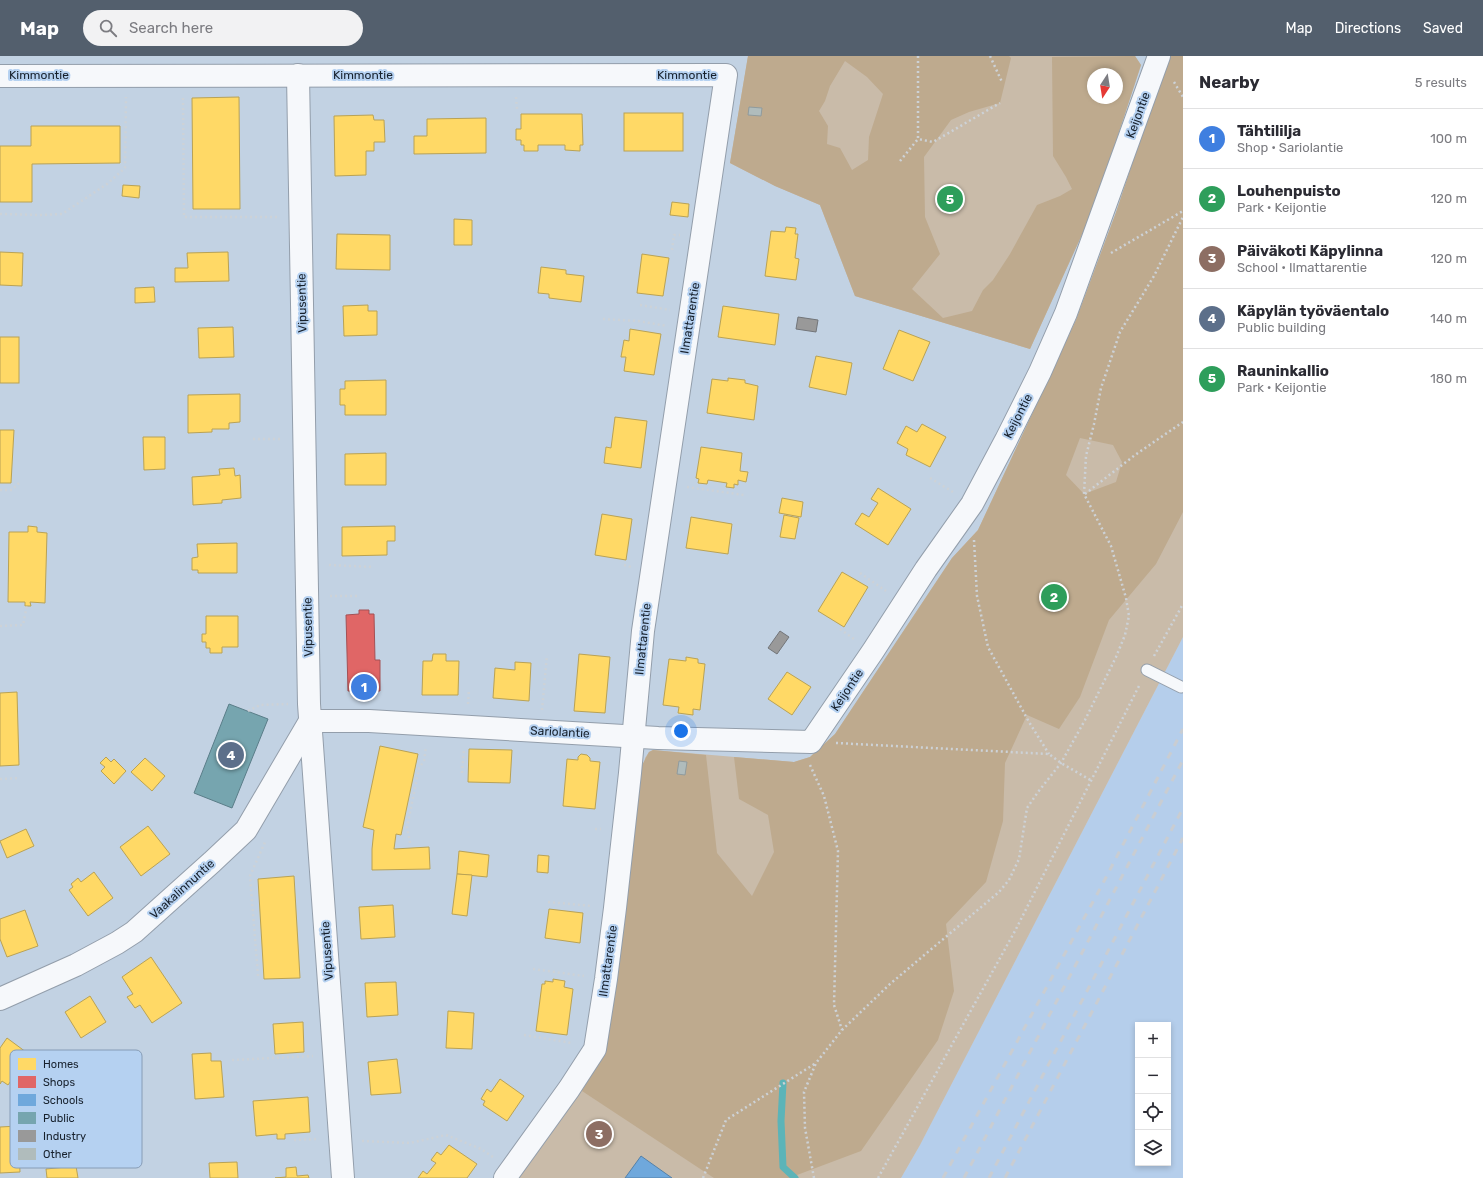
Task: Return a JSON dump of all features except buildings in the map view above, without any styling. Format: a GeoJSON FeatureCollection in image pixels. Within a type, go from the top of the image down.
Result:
{"type":"FeatureCollection","features":[{"type":"Feature","properties":{"kind":"street","name":"Keijontie"},"geometry":{"type":"LineString","coordinates":[[810,742],[824,724],[905,604],[926,569],[972,504],[1040,372],[1066,313],[1159,56]]}},
{"type":"Feature","properties":{"kind":"street","name":"Vipusentie"},"geometry":{"type":"LineString","coordinates":[[298,75],[310,721],[343,1178]]}},
{"type":"Feature","properties":{"kind":"street","name":"Kimmontie"},"geometry":{"type":"LineString","coordinates":[[0,76],[726,75]]}},
{"type":"Feature","properties":{"kind":"street","name":"Ilmattarentie"},"geometry":{"type":"LineString","coordinates":[[505,1178],[569,1089],[595,1049],[615,908],[634,736],[643,631],[726,75]]}},
{"type":"Feature","properties":{"kind":"street","name":"Sariolantie"},"geometry":{"type":"LineString","coordinates":[[310,721],[369,721],[634,736],[810,742]]}},
{"type":"Feature","properties":{"kind":"street","name":"Vaakalinnuntie"},"geometry":{"type":"LineString","coordinates":[[0,999],[76,965],[134,932],[218,857],[246,830],[310,721]]}},
{"type":"Feature","properties":{"kind":"lane"},"geometry":{"type":"LineString","coordinates":[[1147,670],[1181,687]]}},
{"type":"Feature","properties":{"kind":"path"},"geometry":{"type":"LineString","coordinates":[[900,161],[918,139],[918,56]]}},
{"type":"Feature","properties":{"kind":"path"},"geometry":{"type":"LineString","coordinates":[[990,56],[1002,82]]}},
{"type":"Feature","properties":{"kind":"path"},"geometry":{"type":"LineString","coordinates":[[185,75],[183,94],[184,217],[300,216]]}},
{"type":"Feature","properties":{"kind":"path"},"geometry":{"type":"LineString","coordinates":[[516,93],[516,109]]}},
{"type":"Feature","properties":{"kind":"path"},"geometry":{"type":"LineString","coordinates":[[0,214],[62,214],[107,184],[125,168],[126,94]]}},
{"type":"Feature","properties":{"kind":"path"},"geometry":{"type":"LineString","coordinates":[[918,139],[933,142],[1000,103]]}},
{"type":"Feature","properties":{"kind":"path"},"geometry":{"type":"LineString","coordinates":[[1081,271],[1183,210]]}},
{"type":"Feature","properties":{"kind":"path"},"geometry":{"type":"LineString","coordinates":[[814,1178],[805,1128],[804,1092],[816,1063],[842,1030],[890,984],[999,892],[1009,880],[1019,859],[1027,808],[1061,763],[1085,720],[1125,636],[1129,616],[1126,598],[1111,546],[1084,494],[1086,456],[1101,388],[1120,332],[1154,276],[1183,217]]}},
{"type":"Feature","properties":{"kind":"path"},"geometry":{"type":"LineString","coordinates":[[603,319],[638,321],[688,330]]}},
{"type":"Feature","properties":{"kind":"path"},"geometry":{"type":"LineString","coordinates":[[1084,494],[1135,455],[1183,422]]}},
{"type":"Feature","properties":{"kind":"path"},"geometry":{"type":"LineString","coordinates":[[253,439],[304,440]]}},
{"type":"Feature","properties":{"kind":"path"},"geometry":{"type":"LineString","coordinates":[[0,490],[12,490],[19,483]]}},
{"type":"Feature","properties":{"kind":"path"},"geometry":{"type":"LineString","coordinates":[[665,484],[744,495]]}},
{"type":"Feature","properties":{"kind":"path"},"geometry":{"type":"LineString","coordinates":[[972,504],[977,596],[988,647],[1028,722],[1049,754],[1061,763],[1092,781]]}},
{"type":"Feature","properties":{"kind":"path"},"geometry":{"type":"LineString","coordinates":[[307,566],[374,567]]}},
{"type":"Feature","properties":{"kind":"path"},"geometry":{"type":"LineString","coordinates":[[860,573],[905,604]]}},
{"type":"Feature","properties":{"kind":"path"},"geometry":{"type":"LineString","coordinates":[[307,596],[359,596]]}},
{"type":"Feature","properties":{"kind":"path"},"geometry":{"type":"LineString","coordinates":[[878,1178],[1015,931],[1147,670],[1183,604]]}},
{"type":"Feature","properties":{"kind":"path"},"geometry":{"type":"LineString","coordinates":[[0,626],[23,625],[27,605]]}},
{"type":"Feature","properties":{"kind":"path"},"geometry":{"type":"LineString","coordinates":[[540,731],[548,654]]}},
{"type":"Feature","properties":{"kind":"path"},"geometry":{"type":"LineString","coordinates":[[248,711],[260,705],[288,704]]}},
{"type":"Feature","properties":{"kind":"path"},"geometry":{"type":"LineString","coordinates":[[410,843],[407,827],[419,768],[424,761],[428,724]]}},
{"type":"Feature","properties":{"kind":"path"},"geometry":{"type":"LineString","coordinates":[[842,1030],[834,1006],[838,851],[824,796],[809,762],[810,742],[1049,754]]}},
{"type":"Feature","properties":{"kind":"path"},"geometry":{"type":"LineString","coordinates":[[0,779],[20,778]]}},
{"type":"Feature","properties":{"kind":"path"},"geometry":{"type":"LineString","coordinates":[[258,976],[250,876],[265,845],[266,838]]}},
{"type":"Feature","properties":{"kind":"path"},"geometry":{"type":"LineString","coordinates":[[548,902],[615,908]]}},
{"type":"Feature","properties":{"kind":"path"},"geometry":{"type":"LineString","coordinates":[[533,969],[606,979]]}},
{"type":"Feature","properties":{"kind":"path"},"geometry":{"type":"LineString","coordinates":[[524,1035],[586,1045],[595,1049]]}},
{"type":"Feature","properties":{"kind":"path"},"geometry":{"type":"LineString","coordinates":[[232,1060],[335,1055]]}},
{"type":"Feature","properties":{"kind":"path"},"geometry":{"type":"LineString","coordinates":[[703,1178],[726,1120],[816,1063]]}},
{"type":"Feature","properties":{"kind":"path"},"geometry":{"type":"LineString","coordinates":[[356,1141],[410,1143],[446,1135],[481,1149],[495,1159]]}},
{"type":"Feature","properties":{"kind":"path"},"geometry":{"type":"LineString","coordinates":[[294,1140],[321,1139]]}},
{"type":"Feature","properties":{"kind":"shaded area"},"geometry":{"type":"Polygon","coordinates":[[[748,56],[1135,56],[1141,65],[1094,208],[1030,349],[855,296],[820,205],[775,186],[730,163],[748,56]]]}},
{"type":"Feature","properties":{"kind":"shaded area"},"geometry":{"type":"Polygon","coordinates":[[[748,56],[1009,56],[1011,58],[1000,103],[969,112],[951,120],[924,157],[925,217],[940,254],[912,289],[943,318],[972,311],[983,290],[993,280],[1010,254],[1037,205],[1060,196],[1072,189],[1053,156],[1052,57],[1135,56],[1141,65],[1094,208],[1030,349],[855,296],[820,205],[775,186],[730,163],[748,56]],[[845,61],[830,86],[825,101],[819,111],[828,126],[827,144],[840,148],[852,170],[868,160],[869,137],[883,94],[867,77],[845,61]]]}},
{"type":"Feature","properties":{"kind":"shaded area"},"geometry":{"type":"Polygon","coordinates":[[[1168,56],[1183,56],[1183,512],[1156,564],[1109,620],[1080,697],[1059,729],[1027,715],[1005,763],[1003,821],[986,882],[946,924],[954,991],[938,1040],[861,1151],[789,1178],[714,1178],[582,1091],[601,1057],[641,767],[649,752],[653,750],[706,755],[717,853],[752,896],[774,852],[768,815],[739,799],[734,757],[794,762],[810,757],[835,734],[952,558],[978,530],[1076,320],[1115,215],[1168,56]],[[1080,438],[1066,475],[1084,494],[1116,482],[1122,462],[1113,445],[1080,438]]]}},
{"type":"Feature","properties":{"kind":"shaded area"},"geometry":{"type":"Polygon","coordinates":[[[1183,56],[1183,637],[920,1145],[901,1178],[519,1178],[581,1091],[601,1057],[645,758],[649,752],[653,750],[794,762],[810,757],[835,734],[952,558],[978,530],[1076,320],[1115,215],[1183,56]]]}},
{"type":"Feature","properties":{"kind":"shaded area"},"geometry":{"type":"Polygon","coordinates":[[[1183,637],[1183,1178],[901,1178],[920,1145],[1183,637]]]}},
{"type":"Feature","properties":{"kind":"waterway"},"geometry":{"type":"LineString","coordinates":[[783,1083],[781,1121],[783,1167],[795,1178]]}},
{"type":"Feature","properties":{"kind":"railway"},"geometry":{"type":"LineString","coordinates":[[943,1178],[1101,887],[1183,729]]}},
{"type":"Feature","properties":{"kind":"railway"},"geometry":{"type":"LineString","coordinates":[[964,1178],[1183,760]]}},
{"type":"Feature","properties":{"kind":"railway"},"geometry":{"type":"LineString","coordinates":[[989,1178],[1183,808]]}},
{"type":"Feature","properties":{"kind":"railway"},"geometry":{"type":"LineString","coordinates":[[1005,1178],[1183,838]]}},
{"type":"Feature","properties":{"kind":"place","name":"Rauninkallio"},"geometry":{"type":"Point","coordinates":[950,199]}},
{"type":"Feature","properties":{"kind":"place","name":"Louhenpuisto"},"geometry":{"type":"Point","coordinates":[1054,597]}},
{"type":"Feature","properties":{"kind":"place","name":"Tähtililja"},"geometry":{"type":"Point","coordinates":[364,687]}},
{"type":"Feature","properties":{"kind":"place","name":"Käpylän työväentalo"},"geometry":{"type":"Point","coordinates":[231,755]}},
{"type":"Feature","properties":{"kind":"place","name":"Päiväkoti Käpylinna"},"geometry":{"type":"Point","coordinates":[599,1134]}}]}
